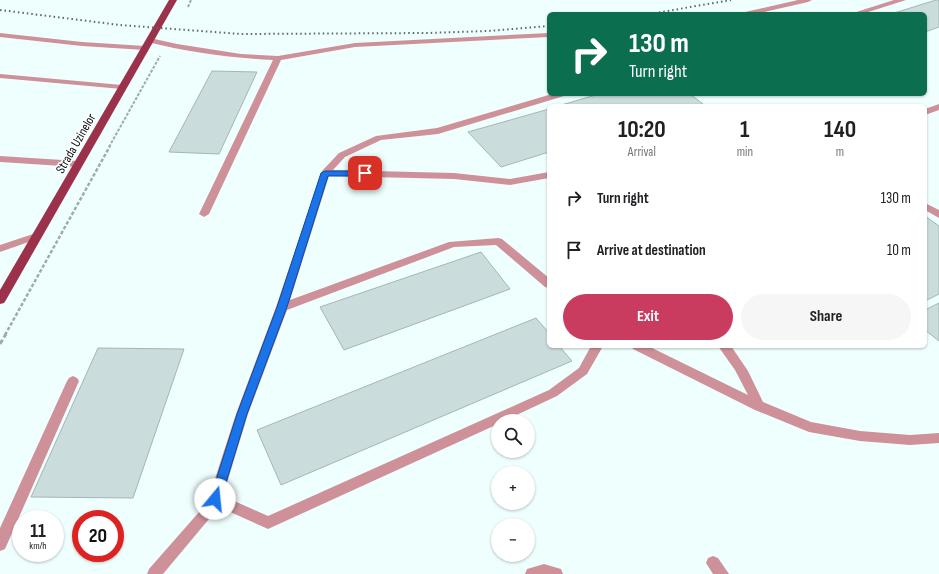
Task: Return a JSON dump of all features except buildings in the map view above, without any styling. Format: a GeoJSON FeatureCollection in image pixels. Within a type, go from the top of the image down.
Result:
{"type":"FeatureCollection","features":[{"type":"Feature","properties":{"kind":"main road","name":"Strada Uzinelor"},"geometry":{"type":"LineString","coordinates":[[0,300],[173,0]]}},
{"type":"Feature","properties":{"kind":"lane"},"geometry":{"type":"LineString","coordinates":[[754,12],[808,0]]}},
{"type":"Feature","properties":{"kind":"lane"},"geometry":{"type":"LineString","coordinates":[[861,12],[902,0]]}},
{"type":"Feature","properties":{"kind":"lane"},"geometry":{"type":"LineString","coordinates":[[0,35],[82,44],[167,44],[241,56],[278,58],[354,45],[547,35]]}},
{"type":"Feature","properties":{"kind":"lane"},"geometry":{"type":"LineString","coordinates":[[204,214],[278,58]]}},
{"type":"Feature","properties":{"kind":"lane"},"geometry":{"type":"LineString","coordinates":[[0,76],[122,87]]}},
{"type":"Feature","properties":{"kind":"lane"},"geometry":{"type":"LineString","coordinates":[[154,574],[213,506],[242,414],[282,307],[325,173],[342,155],[379,138],[438,131],[554,96]]}},
{"type":"Feature","properties":{"kind":"lane"},"geometry":{"type":"LineString","coordinates":[[927,111],[939,107]]}},
{"type":"Feature","properties":{"kind":"lane"},"geometry":{"type":"LineString","coordinates":[[0,159],[78,164]]}},
{"type":"Feature","properties":{"kind":"lane"},"geometry":{"type":"LineString","coordinates":[[325,173],[454,176],[510,182],[547,175]]}},
{"type":"Feature","properties":{"kind":"lane"},"geometry":{"type":"LineString","coordinates":[[927,207],[939,215]]}},
{"type":"Feature","properties":{"kind":"lane"},"geometry":{"type":"LineString","coordinates":[[0,249],[36,236]]}},
{"type":"Feature","properties":{"kind":"lane"},"geometry":{"type":"LineString","coordinates":[[282,307],[453,244],[498,241],[547,282]]}},
{"type":"Feature","properties":{"kind":"lane"},"geometry":{"type":"LineString","coordinates":[[215,499],[268,523],[553,393],[583,371],[596,348]]}},
{"type":"Feature","properties":{"kind":"lane"},"geometry":{"type":"LineString","coordinates":[[641,348],[759,406],[809,426],[860,436],[910,440],[939,438]]}},
{"type":"Feature","properties":{"kind":"lane"},"geometry":{"type":"LineString","coordinates":[[726,348],[732,355],[744,375],[759,406]]}},
{"type":"Feature","properties":{"kind":"lane"},"geometry":{"type":"LineString","coordinates":[[0,544],[72,381]]}},
{"type":"Feature","properties":{"kind":"lane"},"geometry":{"type":"LineString","coordinates":[[532,574],[544,571],[556,574]]}},
{"type":"Feature","properties":{"kind":"path"},"geometry":{"type":"LineString","coordinates":[[184,13],[191,0]]}},
{"type":"Feature","properties":{"kind":"path"},"geometry":{"type":"LineString","coordinates":[[0,344],[167,44]]}},
{"type":"Feature","properties":{"kind":"railway"},"geometry":{"type":"LineString","coordinates":[[662,12],[731,0]]}},
{"type":"Feature","properties":{"kind":"railway"},"geometry":{"type":"LineString","coordinates":[[0,10],[120,25],[241,34],[427,33],[488,31],[547,26]]}},
{"type":"Feature","properties":{"kind":"route"},"geometry":{"type":"LineString","coordinates":[[215,499],[242,414],[282,307],[304,234],[325,173],[365,173]]}}]}
